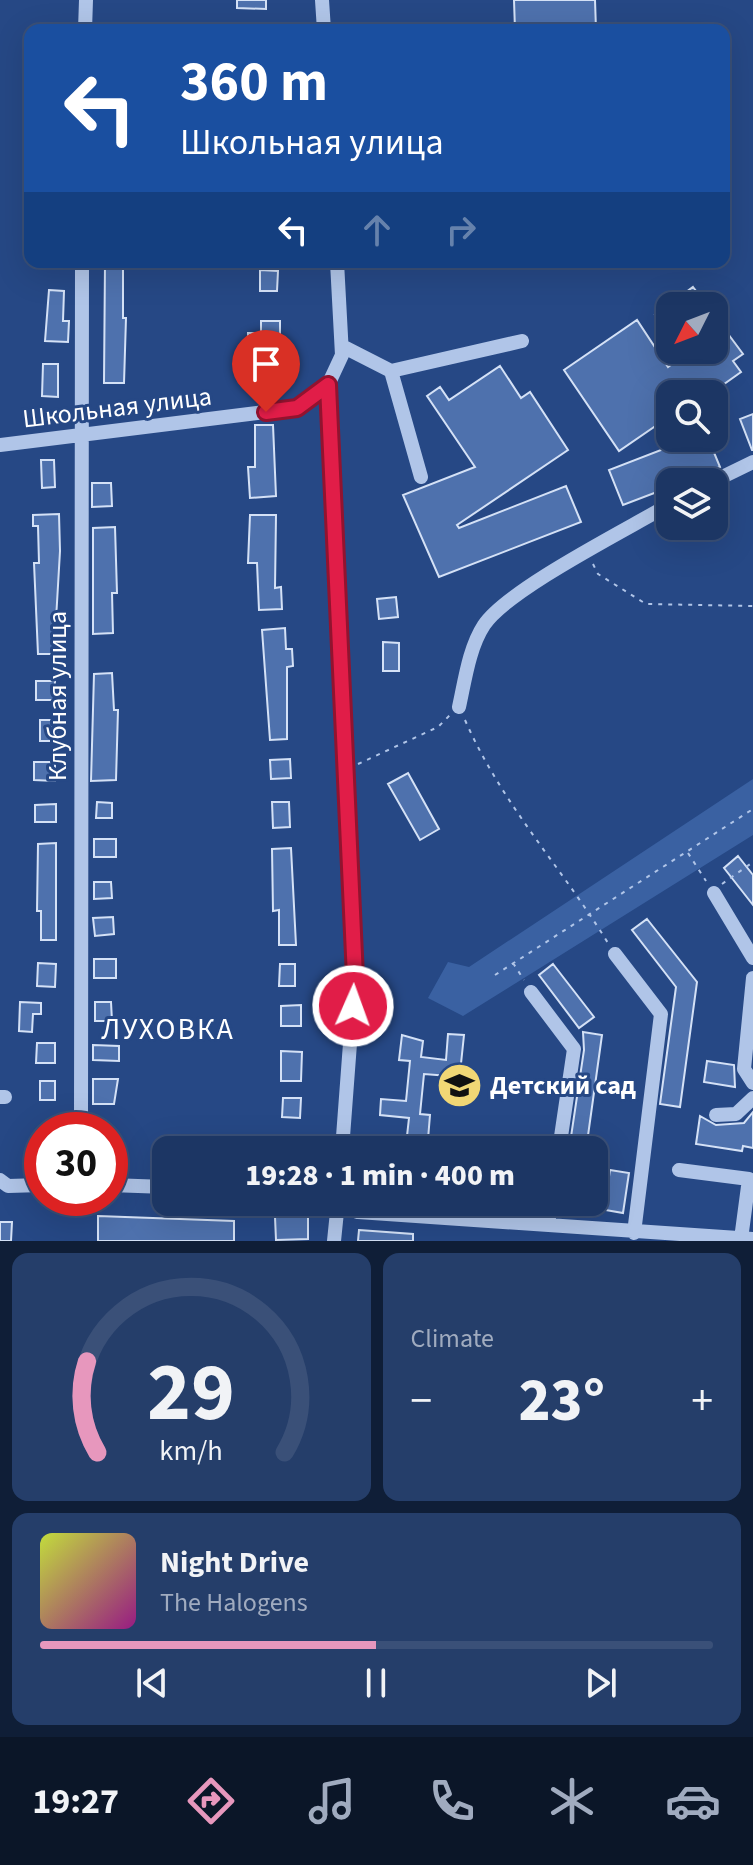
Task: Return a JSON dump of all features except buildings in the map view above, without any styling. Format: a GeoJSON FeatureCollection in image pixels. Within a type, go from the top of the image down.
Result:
{"type":"FeatureCollection","features":[{"type":"Feature","properties":{"kind":"street"},"geometry":{"type":"LineString","coordinates":[[85,24],[86,0]]}},
{"type":"Feature","properties":{"kind":"street"},"geometry":{"type":"LineString","coordinates":[[322,0],[324,24]]}},
{"type":"Feature","properties":{"kind":"street","name":"Клубная улица"},"geometry":{"type":"LineString","coordinates":[[81,1112],[82,268]]}},
{"type":"Feature","properties":{"kind":"street"},"geometry":{"type":"LineString","coordinates":[[337,268],[342,355],[328,385],[355,977],[343,1136]]}},
{"type":"Feature","properties":{"kind":"street"},"geometry":{"type":"LineString","coordinates":[[342,346],[391,371],[522,341]]}},
{"type":"Feature","properties":{"kind":"street"},"geometry":{"type":"LineString","coordinates":[[391,371],[421,477]]}},
{"type":"Feature","properties":{"kind":"street","name":"Школьная улица"},"geometry":{"type":"LineString","coordinates":[[0,445],[297,408],[328,385]]}},
{"type":"Feature","properties":{"kind":"street"},"geometry":{"type":"LineString","coordinates":[[728,474],[753,462]]}},
{"type":"Feature","properties":{"kind":"street"},"geometry":{"type":"LineString","coordinates":[[459,707],[471,656],[485,624],[514,596],[656,512]]}},
{"type":"Feature","properties":{"kind":"street"},"geometry":{"type":"LineString","coordinates":[[714,893],[753,958]]}},
{"type":"Feature","properties":{"kind":"street"},"geometry":{"type":"LineString","coordinates":[[615,954],[661,1014],[634,1233]]}},
{"type":"Feature","properties":{"kind":"street"},"geometry":{"type":"LineString","coordinates":[[753,978],[744,1069],[753,1083]]}},
{"type":"Feature","properties":{"kind":"street"},"geometry":{"type":"LineString","coordinates":[[531,992],[574,1049],[561,1136]]}},
{"type":"Feature","properties":{"kind":"street"},"geometry":{"type":"LineString","coordinates":[[716,1115],[736,1114],[753,1098]]}},
{"type":"Feature","properties":{"kind":"street"},"geometry":{"type":"LineString","coordinates":[[462,1216],[681,1239],[747,1239],[749,1179],[679,1170]]}},
{"type":"Feature","properties":{"kind":"street"},"geometry":{"type":"LineString","coordinates":[[0,1180],[8,1186],[24,1186]]}},
{"type":"Feature","properties":{"kind":"street"},"geometry":{"type":"LineString","coordinates":[[128,1186],[152,1186]]}},
{"type":"Feature","properties":{"kind":"street"},"geometry":{"type":"LineString","coordinates":[[334,1216],[334,1241]]}},
{"type":"Feature","properties":{"kind":"street"},"geometry":{"type":"LineString","coordinates":[[506,1222],[507,1216]]}},
{"type":"Feature","properties":{"kind":"street"},"geometry":{"type":"LineString","coordinates":[[548,1225],[549,1216]]}},
{"type":"Feature","properties":{"kind":"path"},"geometry":{"type":"LineString","coordinates":[[588,553],[598,574],[646,604],[753,606]]}},
{"type":"Feature","properties":{"kind":"path"},"geometry":{"type":"LineString","coordinates":[[345,767],[366,762],[438,727],[459,707],[484,763],[511,807],[590,914],[615,954]]}},
{"type":"Feature","properties":{"kind":"path"},"geometry":{"type":"LineString","coordinates":[[495,975],[753,809]]}},
{"type":"Feature","properties":{"kind":"path"},"geometry":{"type":"LineString","coordinates":[[688,852],[714,893],[739,869],[753,862]]}},
{"type":"Feature","properties":{"kind":"path"},"geometry":{"type":"LineString","coordinates":[[513,963],[531,992]]}},
{"type":"Feature","properties":{"kind":"shaded area"},"geometry":{"type":"Polygon","coordinates":[[[753,779],[753,835],[463,1016],[428,998],[448,962],[469,967],[753,779]]]}},
{"type":"Feature","properties":{"kind":"place","name":"Детский сад"},"geometry":{"type":"Point","coordinates":[459,1085]}},
{"type":"Feature","properties":{"kind":"district","name":"ЛУХОВКА"},"geometry":{"type":"Point","coordinates":[168,1029]}},
{"type":"Feature","properties":{"kind":"route"},"geometry":{"type":"LineString","coordinates":[[266,412],[297,408],[328,385],[355,977],[353,1006]]}}]}
